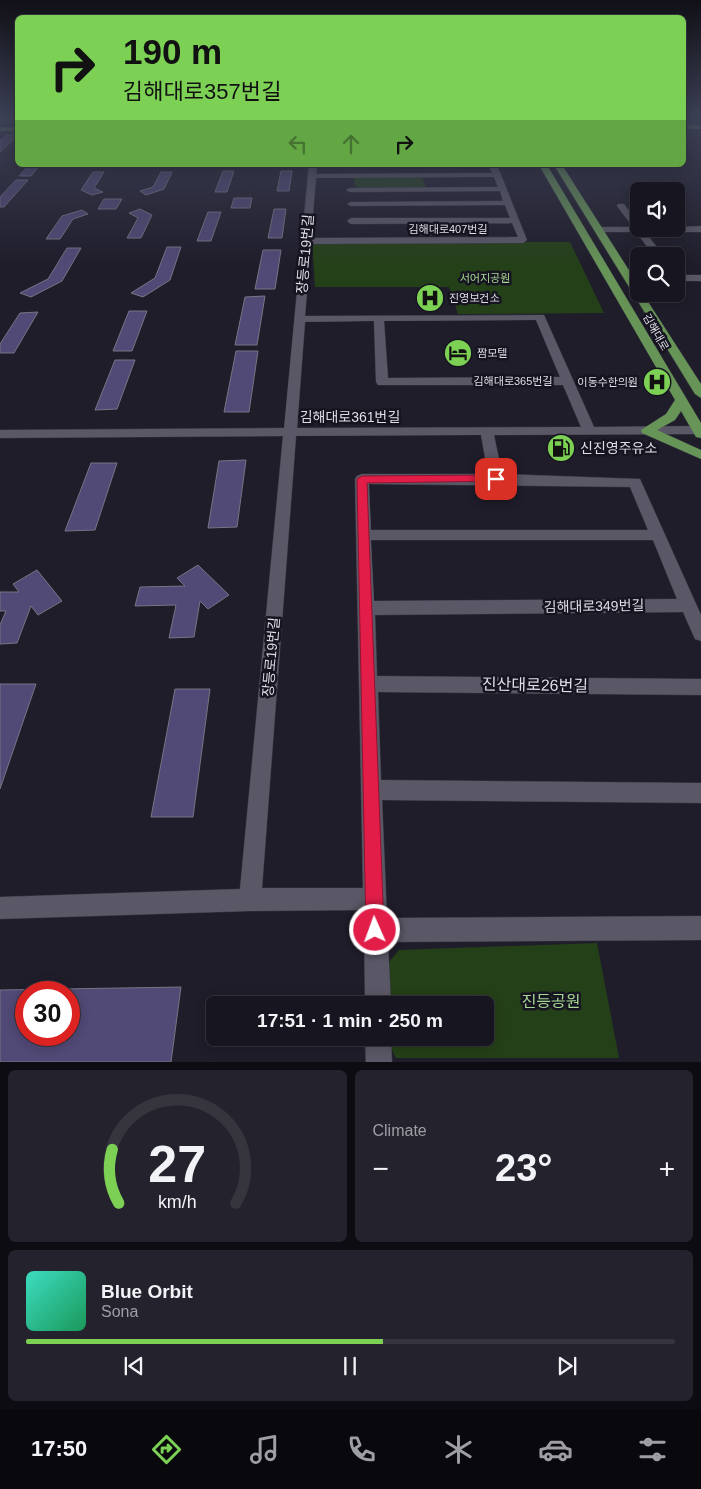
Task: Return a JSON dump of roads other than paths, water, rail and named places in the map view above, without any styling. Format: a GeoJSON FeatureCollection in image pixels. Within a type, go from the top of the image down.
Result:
{"type":"FeatureCollection","features":[{"type":"Feature","properties":{"kind":"main road","name":"김해대로"},"geometry":{"type":"LineString","coordinates":[[545,168],[700,431]]}},
{"type":"Feature","properties":{"kind":"main road","name":"김해대로"},"geometry":{"type":"LineString","coordinates":[[560,168],[600,230],[658,327],[700,391]]}},
{"type":"Feature","properties":{"kind":"main road"},"geometry":{"type":"LineString","coordinates":[[648,430],[671,416],[681,400]]}},
{"type":"Feature","properties":{"kind":"main road"},"geometry":{"type":"LineString","coordinates":[[648,430],[701,456]]}},
{"type":"Feature","properties":{"kind":"street"},"geometry":{"type":"LineString","coordinates":[[350,168],[351,240]]}},
{"type":"Feature","properties":{"kind":"street","name":"김해대로407번길"},"geometry":{"type":"LineString","coordinates":[[306,241],[523,240],[494,168]]}},
{"type":"Feature","properties":{"kind":"street"},"geometry":{"type":"LineString","coordinates":[[312,170],[350,175],[496,174]]}},
{"type":"Feature","properties":{"kind":"street","name":"장등로19번길"},"geometry":{"type":"LineString","coordinates":[[250,900],[312,170]]}},
{"type":"Feature","properties":{"kind":"street"},"geometry":{"type":"LineString","coordinates":[[350,190],[502,189]]}},
{"type":"Feature","properties":{"kind":"street","name":"김해대로407번길"},"geometry":{"type":"LineString","coordinates":[[351,204],[508,203]]}},
{"type":"Feature","properties":{"kind":"street"},"geometry":{"type":"LineString","coordinates":[[621,206],[630,218]]}},
{"type":"Feature","properties":{"kind":"street","name":"김해대로407번길"},"geometry":{"type":"LineString","coordinates":[[351,221],[515,220]]}},
{"type":"Feature","properties":{"kind":"street"},"geometry":{"type":"LineString","coordinates":[[685,229],[701,229]]}},
{"type":"Feature","properties":{"kind":"street"},"geometry":{"type":"LineString","coordinates":[[600,230],[630,230]]}},
{"type":"Feature","properties":{"kind":"street"},"geometry":{"type":"LineString","coordinates":[[644,237],[652,247]]}},
{"type":"Feature","properties":{"kind":"street"},"geometry":{"type":"LineString","coordinates":[[685,278],[701,278]]}},
{"type":"Feature","properties":{"kind":"street","name":"김해대로365번길"},"geometry":{"type":"LineString","coordinates":[[300,319],[379,318],[540,317],[568,381],[382,382],[379,318]]}},
{"type":"Feature","properties":{"kind":"street"},"geometry":{"type":"LineString","coordinates":[[568,381],[589,430]]}},
{"type":"Feature","properties":{"kind":"street"},"geometry":{"type":"LineString","coordinates":[[487,431],[496,479]]}},
{"type":"Feature","properties":{"kind":"street","name":"김해대로361번길"},"geometry":{"type":"LineString","coordinates":[[0,434],[700,431]]}},
{"type":"Feature","properties":{"kind":"street"},"geometry":{"type":"LineString","coordinates":[[378,996],[362,479],[634,482],[701,634]]}},
{"type":"Feature","properties":{"kind":"street"},"geometry":{"type":"LineString","coordinates":[[364,535],[658,535]]}},
{"type":"Feature","properties":{"kind":"street","name":"김해대로349번길"},"geometry":{"type":"LineString","coordinates":[[366,608],[688,604]]}},
{"type":"Feature","properties":{"kind":"street","name":"진산대로26번길"},"geometry":{"type":"LineString","coordinates":[[368,684],[701,687]]}},
{"type":"Feature","properties":{"kind":"street"},"geometry":{"type":"LineString","coordinates":[[371,790],[701,793]]}},
{"type":"Feature","properties":{"kind":"street"},"geometry":{"type":"LineString","coordinates":[[0,908],[250,900],[374,899]]}},
{"type":"Feature","properties":{"kind":"street"},"geometry":{"type":"LineString","coordinates":[[375,930],[701,928]]}},
{"type":"Feature","properties":{"kind":"street"},"geometry":{"type":"LineString","coordinates":[[378,1046],[379,1062]]}},
{"type":"Feature","properties":{"kind":"place","name":"진영보건소"},"geometry":{"type":"Point","coordinates":[430,298]}},
{"type":"Feature","properties":{"kind":"place","name":"짬모텔"},"geometry":{"type":"Point","coordinates":[458,353]}},
{"type":"Feature","properties":{"kind":"place","name":"이동수한의원"},"geometry":{"type":"Point","coordinates":[657,382]}},
{"type":"Feature","properties":{"kind":"place","name":"신진영주유소"},"geometry":{"type":"Point","coordinates":[561,448]}},
{"type":"Feature","properties":{"kind":"park label","name":"서어지공원"},"geometry":{"type":"Point","coordinates":[485,278]}},
{"type":"Feature","properties":{"kind":"park label","name":"진등공원"},"geometry":{"type":"Point","coordinates":[551,1001]}}]}
